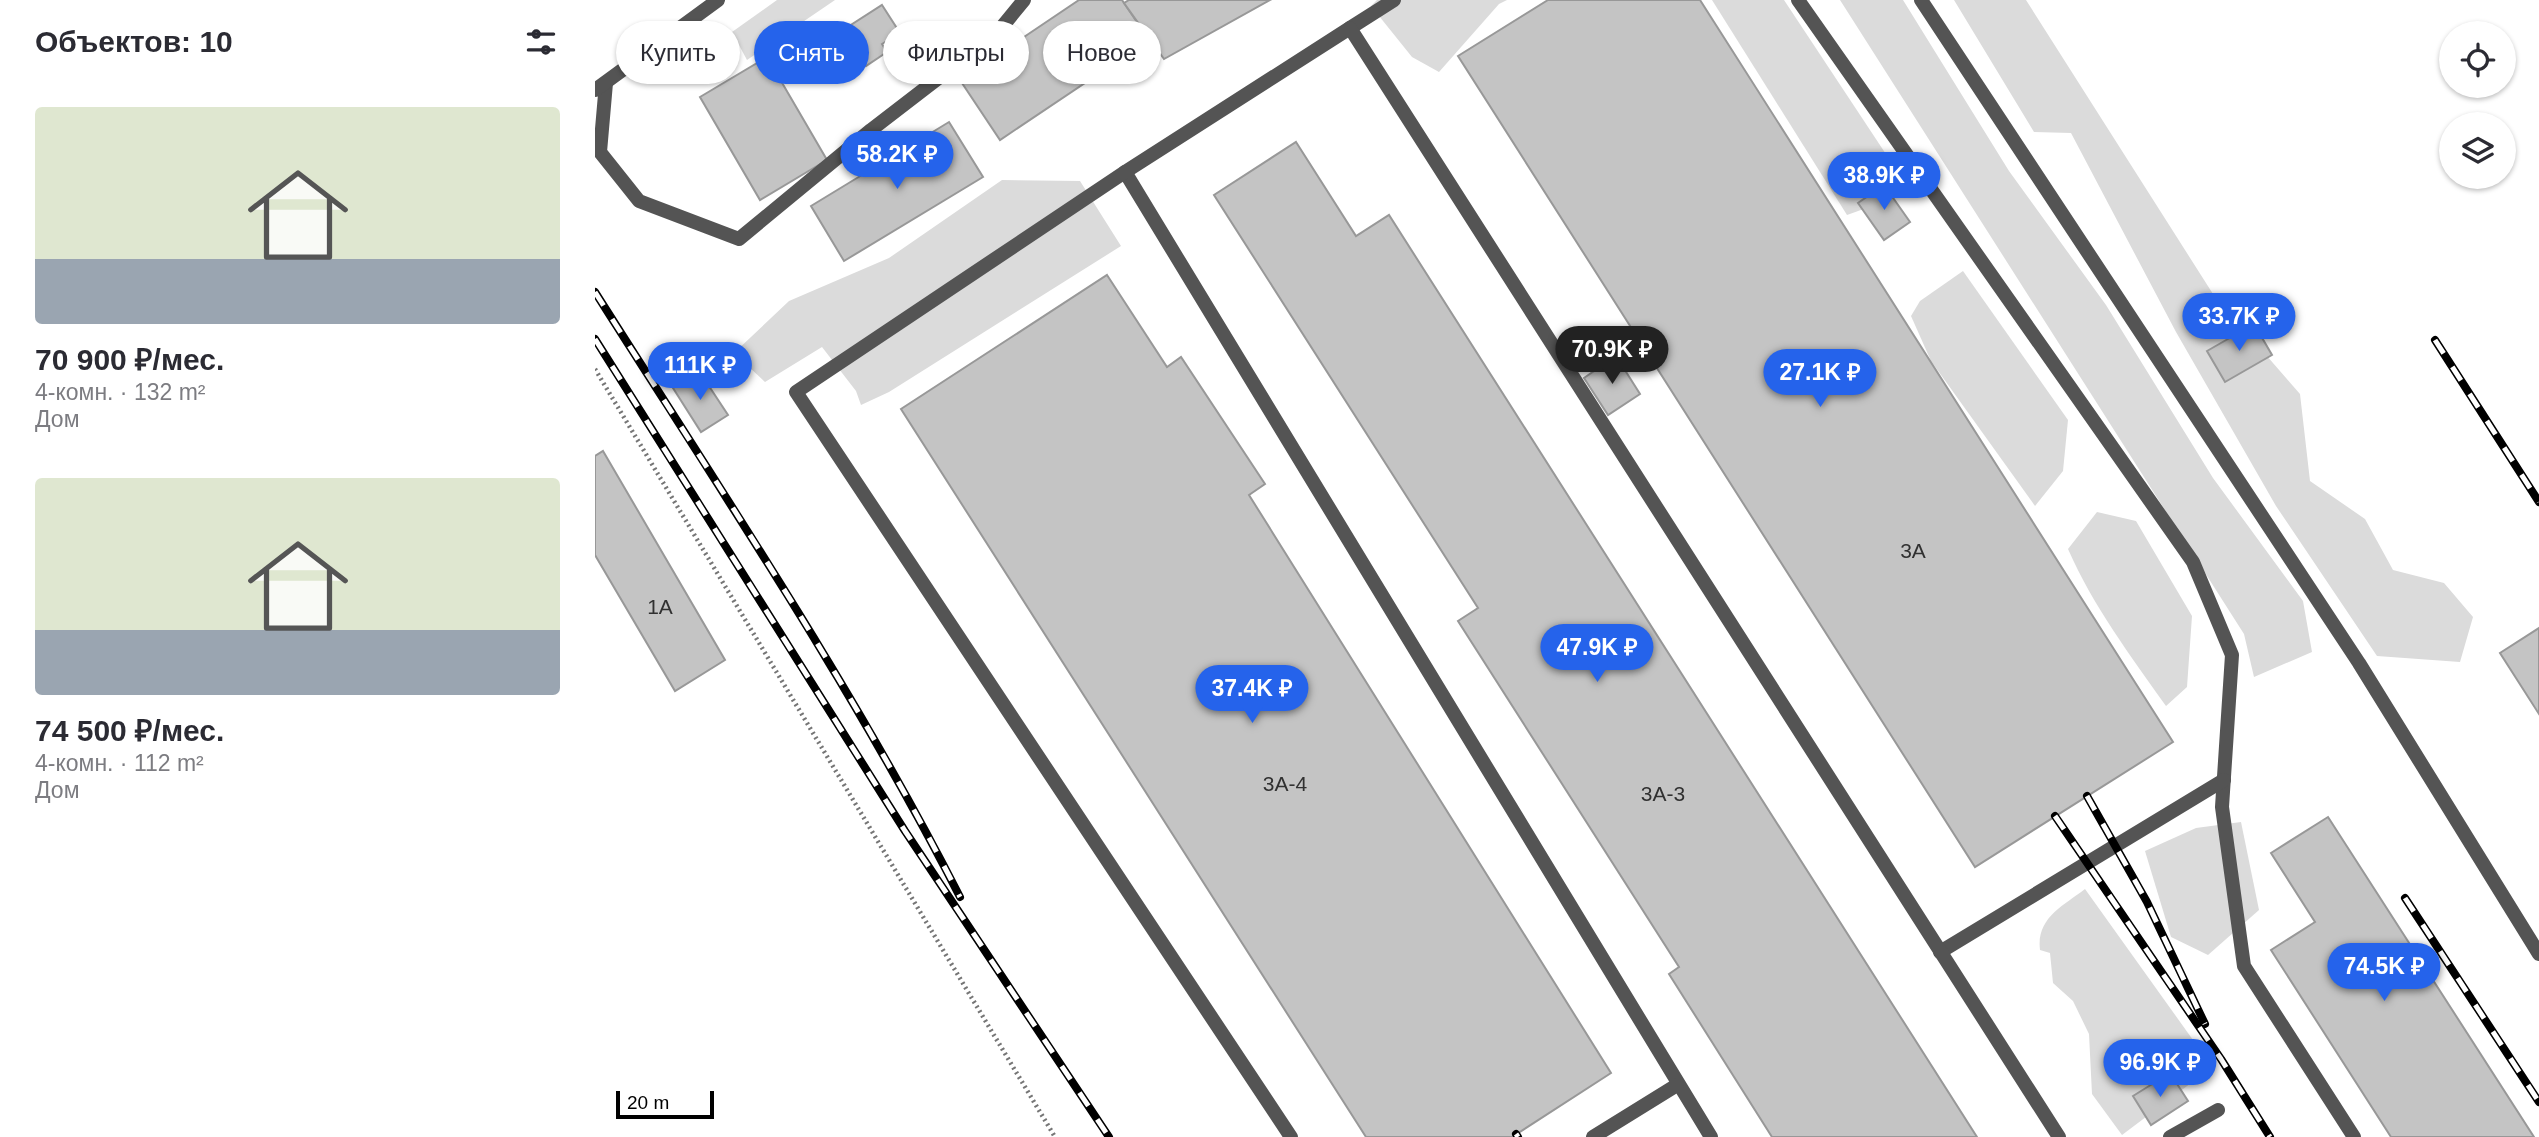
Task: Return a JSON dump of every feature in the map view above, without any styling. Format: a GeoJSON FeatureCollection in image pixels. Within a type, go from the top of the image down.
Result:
{"type":"FeatureCollection","features":[{"type":"Feature","properties":{"kind":"street"},"geometry":{"type":"LineString","coordinates":[[718,0],[601,86],[600,152],[639,201],[739,239],[871,130],[997,33],[1024,0]]}},
{"type":"Feature","properties":{"kind":"street"},"geometry":{"type":"LineString","coordinates":[[1291,1137],[796,392],[1125,172],[1394,0]]}},
{"type":"Feature","properties":{"kind":"street"},"geometry":{"type":"LineString","coordinates":[[1798,0],[2193,562],[2232,655],[2222,807],[2244,966],[2354,1137]]}},
{"type":"Feature","properties":{"kind":"street"},"geometry":{"type":"LineString","coordinates":[[1921,0],[2359,663],[2539,954]]}},
{"type":"Feature","properties":{"kind":"street"},"geometry":{"type":"LineString","coordinates":[[1350,28],[2059,1137]]}},
{"type":"Feature","properties":{"kind":"street"},"geometry":{"type":"LineString","coordinates":[[1125,172],[1711,1137]]}},
{"type":"Feature","properties":{"kind":"street"},"geometry":{"type":"LineString","coordinates":[[1940,952],[2224,780]]}},
{"type":"Feature","properties":{"kind":"street"},"geometry":{"type":"LineString","coordinates":[[1593,1137],[1677,1085]]}},
{"type":"Feature","properties":{"kind":"street"},"geometry":{"type":"LineString","coordinates":[[2170,1137],[2218,1111]]}},
{"type":"Feature","properties":{"kind":"path"},"geometry":{"type":"LineString","coordinates":[[595,369],[1055,1137]]}},
{"type":"Feature","properties":{"kind":"shaded area"},"geometry":{"type":"Polygon","coordinates":[[[777,0],[835,0],[804,21],[754,21],[754,55],[747,60],[740,47],[740,26],[777,0]]]}},
{"type":"Feature","properties":{"kind":"shaded area"},"geometry":{"type":"Polygon","coordinates":[[[1377,0],[1507,0],[1499,4],[1439,72],[1412,57],[1371,6],[1377,0]]]}},
{"type":"Feature","properties":{"kind":"shaded area"},"geometry":{"type":"Polygon","coordinates":[[[1712,0],[1784,0],[1911,192],[1847,215],[1712,0]]]}},
{"type":"Feature","properties":{"kind":"shaded area"},"geometry":{"type":"Polygon","coordinates":[[[1840,0],[1903,0],[2009,171],[2106,305],[2213,478],[2303,601],[2312,652],[2254,677],[2244,634],[1840,0]]]}},
{"type":"Feature","properties":{"kind":"shaded area"},"geometry":{"type":"Polygon","coordinates":[[[1954,0],[2026,0],[2213,294],[2300,394],[2310,481],[2365,519],[2393,570],[2444,583],[2473,617],[2460,662],[2377,656],[2276,506],[2176,332],[2071,133],[2034,132],[1954,0]]]}},
{"type":"Feature","properties":{"kind":"shaded area"},"geometry":{"type":"Polygon","coordinates":[[[1002,180],[1080,181],[1121,246],[889,392],[861,405],[856,391],[822,347],[765,382],[734,353],[789,301],[889,258],[1002,180]]]}},
{"type":"Feature","properties":{"kind":"shaded area"},"geometry":{"type":"Polygon","coordinates":[[[1963,271],[2068,420],[2063,471],[2035,506],[1931,361],[1911,316],[1920,301],[1963,271]]]}},
{"type":"Feature","properties":{"kind":"shaded area"},"geometry":{"type":"Polygon","coordinates":[[[2097,512],[2136,521],[2192,616],[2187,687],[2166,706],[2101,610],[2068,549],[2097,512]]]}},
{"type":"Feature","properties":{"kind":"shaded area"},"geometry":{"type":"Polygon","coordinates":[[[2241,822],[2259,910],[2208,955],[2171,937],[2145,851],[2196,828],[2241,822]]]}},
{"type":"Feature","properties":{"kind":"shaded area"},"geometry":{"type":"Polygon","coordinates":[[[2085,889],[2198,1047],[2195,1080],[2122,1135],[2092,1094],[2089,1034],[2073,1001],[2053,983],[2050,953],[2040,950],[2042,929],[2047,921],[2060,907],[2085,889]]]}},
{"type":"Feature","properties":{"kind":"building"},"geometry":{"type":"Polygon","coordinates":[[[1079,0],[1122,0],[1136,21],[1048,21],[1079,0]]]}},
{"type":"Feature","properties":{"kind":"building"},"geometry":{"type":"Polygon","coordinates":[[[1129,0],[1270,0],[1164,59],[1161,55],[1161,21],[1137,21],[1124,3],[1129,0]]]}},
{"type":"Feature","properties":{"kind":"building"},"geometry":{"type":"Polygon","coordinates":[[[1548,0],[1700,0],[2173,742],[1975,867],[1458,56],[1548,0]]]}},
{"type":"Feature","properties":{"kind":"building"},"geometry":{"type":"Polygon","coordinates":[[[882,5],[892,21],[883,21],[883,55],[869,64],[869,21],[857,21],[882,5]]]}},
{"type":"Feature","properties":{"kind":"building"},"geometry":{"type":"Polygon","coordinates":[[[1043,24],[1043,84],[1083,84],[1000,140],[963,84],[1029,84],[1029,34],[1043,24]]]}},
{"type":"Feature","properties":{"kind":"building"},"geometry":{"type":"Polygon","coordinates":[[[754,65],[754,84],[783,84],[827,160],[760,200],[700,97],[722,84],[740,84],[740,73],[754,65]]]}},
{"type":"Feature","properties":{"kind":"building"},"geometry":{"type":"Polygon","coordinates":[[[949,122],[983,177],[844,261],[811,206],[949,122]]]}},
{"type":"Feature","properties":{"kind":"building"},"geometry":{"type":"Polygon","coordinates":[[[1296,142],[1356,236],[1389,215],[1977,1137],[1772,1137],[1669,974],[1679,967],[1458,621],[1478,608],[1214,195],[1296,142]]]}},
{"type":"Feature","properties":{"kind":"building"},"geometry":{"type":"Polygon","coordinates":[[[1884,185],[1910,222],[1884,240],[1858,203],[1884,185]]]}},
{"type":"Feature","properties":{"kind":"building"},"geometry":{"type":"Polygon","coordinates":[[[1107,275],[1167,367],[1181,357],[1265,484],[1249,495],[1611,1073],[1512,1137],[1366,1137],[901,409],[1107,275]]]}},
{"type":"Feature","properties":{"kind":"building"},"geometry":{"type":"Polygon","coordinates":[[[2254,324],[2272,355],[2225,382],[2207,351],[2254,324]]]}},
{"type":"Feature","properties":{"kind":"building"},"geometry":{"type":"Polygon","coordinates":[[[1616,356],[1640,394],[1608,415],[1584,378],[1616,356]]]}},
{"type":"Feature","properties":{"kind":"building"},"geometry":{"type":"Polygon","coordinates":[[[699,371],[728,415],[701,432],[673,388],[699,371]]]}},
{"type":"Feature","properties":{"kind":"building"},"geometry":{"type":"Polygon","coordinates":[[[603,451],[725,660],[675,691],[595,555],[595,456],[603,451]]]}},
{"type":"Feature","properties":{"kind":"building"},"geometry":{"type":"Polygon","coordinates":[[[2539,628],[2539,714],[2500,653],[2539,628]]]}},
{"type":"Feature","properties":{"kind":"building"},"geometry":{"type":"Polygon","coordinates":[[[2328,817],[2534,1137],[2391,1137],[2271,950],[2315,922],[2271,853],[2328,817]]]}},
{"type":"Feature","properties":{"kind":"building"},"geometry":{"type":"Polygon","coordinates":[[[2170,1073],[2188,1101],[2151,1125],[2133,1096],[2170,1073]]]}},
{"type":"Feature","properties":{"kind":"railway"},"geometry":{"type":"LineString","coordinates":[[595,292],[831,666],[876,742],[960,897]]}},
{"type":"Feature","properties":{"kind":"railway"},"geometry":{"type":"LineString","coordinates":[[595,339],[905,831],[1109,1137]]}},
{"type":"Feature","properties":{"kind":"railway"},"geometry":{"type":"LineString","coordinates":[[2435,340],[2539,502]]}},
{"type":"Feature","properties":{"kind":"railway"},"geometry":{"type":"LineString","coordinates":[[2087,796],[2147,902],[2205,1024]]}},
{"type":"Feature","properties":{"kind":"railway"},"geometry":{"type":"LineString","coordinates":[[2055,816],[2221,1059],[2270,1137]]}},
{"type":"Feature","properties":{"kind":"railway"},"geometry":{"type":"LineString","coordinates":[[2405,898],[2539,1102]]}}]}
